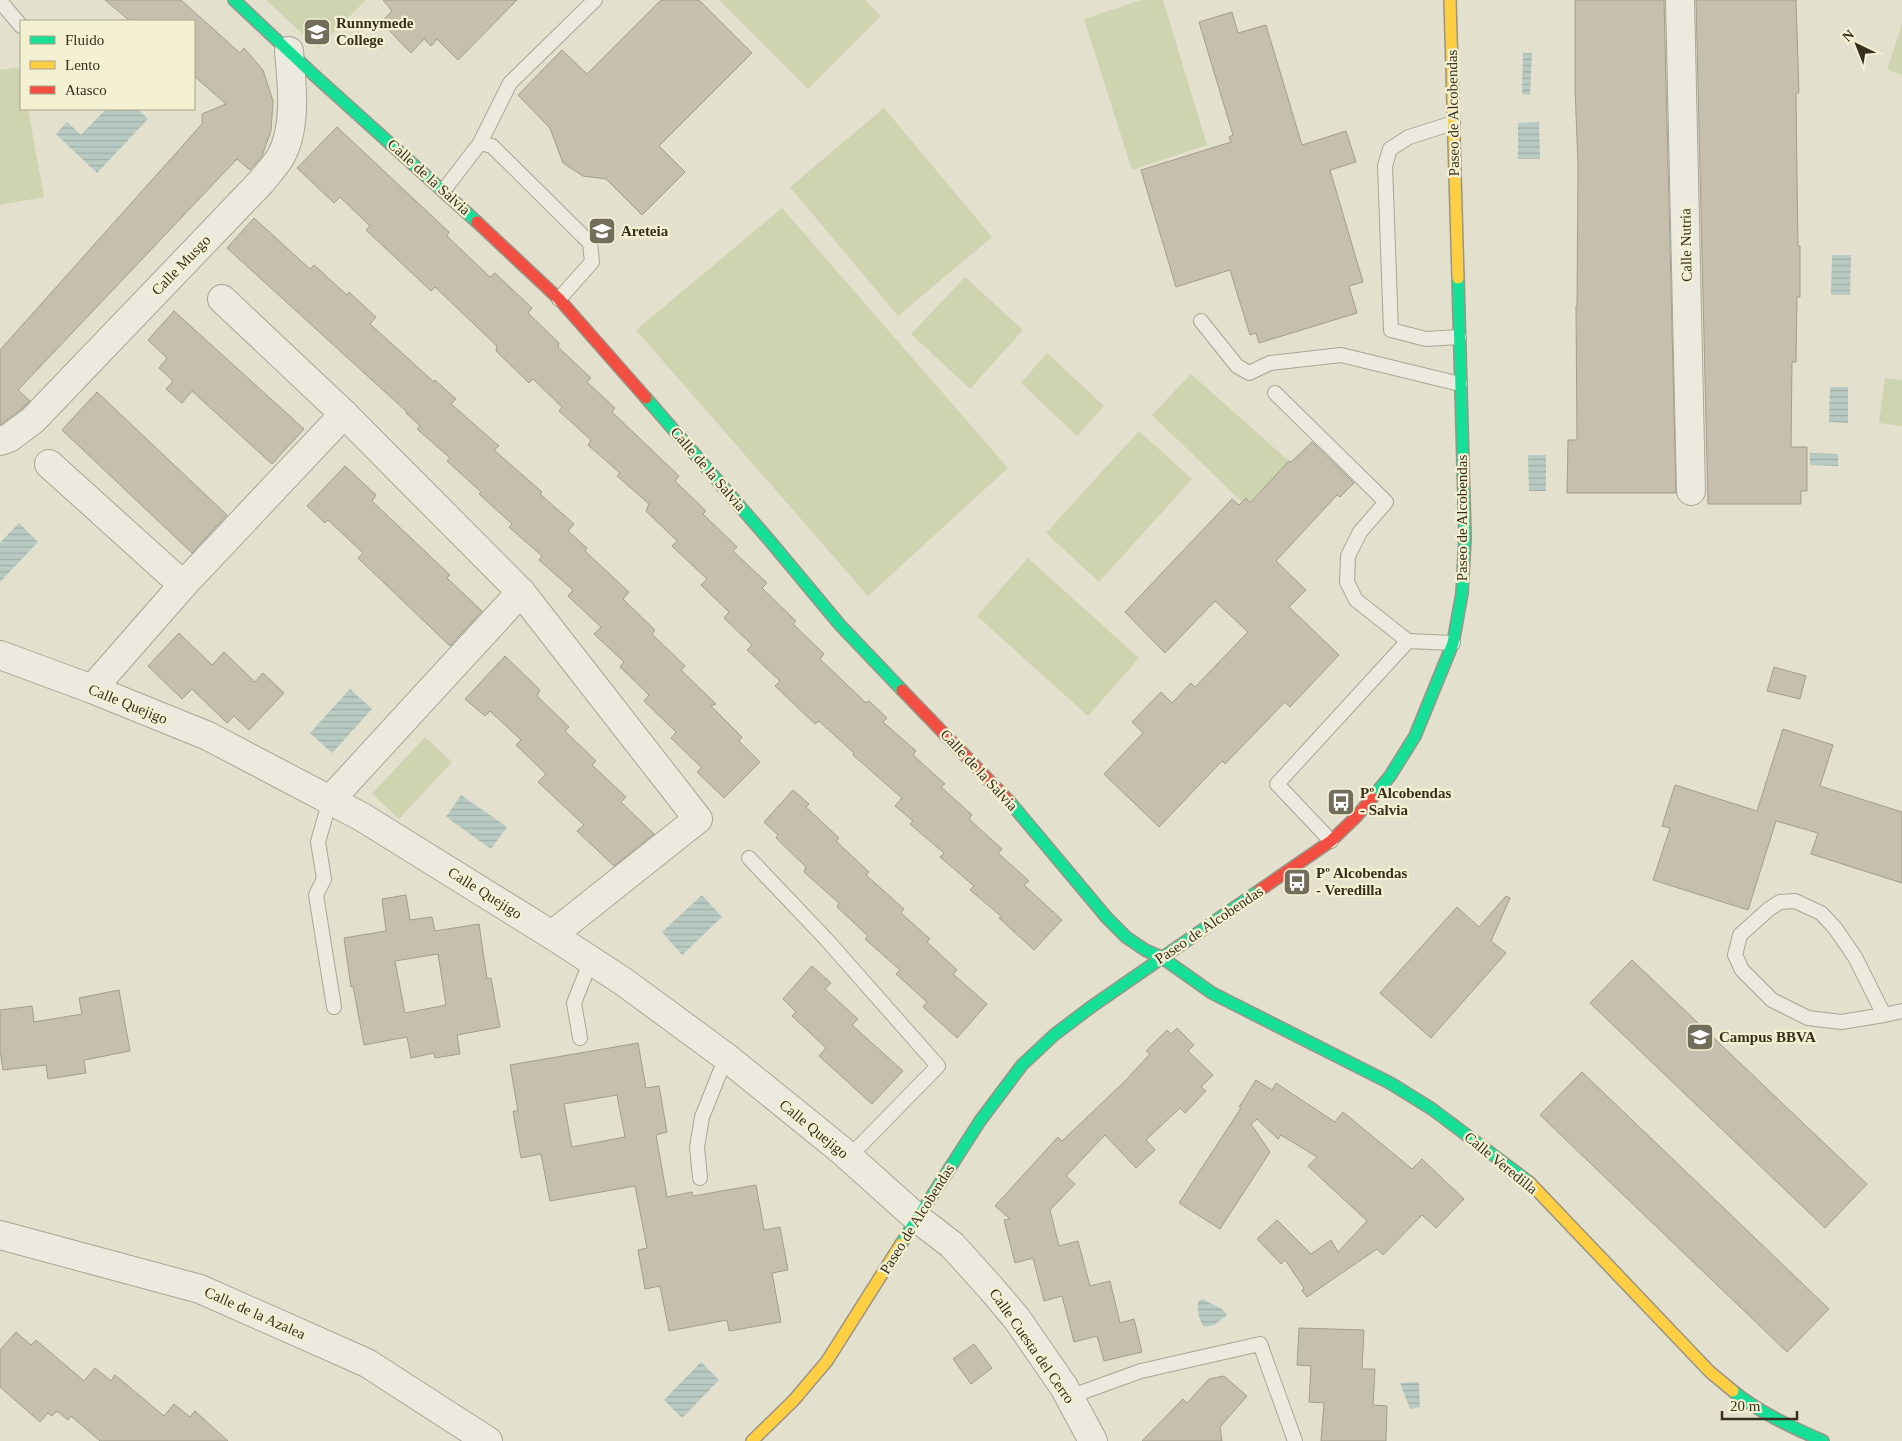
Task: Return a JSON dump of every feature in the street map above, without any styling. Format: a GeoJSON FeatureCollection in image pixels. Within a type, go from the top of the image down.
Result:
{"type":"FeatureCollection","features":[{"type":"Feature","properties":{"kind":"street","name":"Calle de la Salvia"},"geometry":{"type":"LineString","coordinates":[[234,0],[289,52],[444,190],[559,299],[757,526],[840,625],[1005,796],[1107,918],[1126,937],[1145,950],[1160,957]]}},
{"type":"Feature","properties":{"kind":"street","name":"Paseo de Alcobendas"},"geometry":{"type":"LineString","coordinates":[[752,1441],[794,1400],[827,1361],[980,1121],[1022,1065],[1054,1035],[1160,957],[1331,841],[1356,817],[1390,776],[1416,736],[1453,643],[1462,593],[1465,538],[1450,0]]}},
{"type":"Feature","properties":{"kind":"street","name":"Calle Nutria"},"geometry":{"type":"LineString","coordinates":[[1680,0],[1691,491]]}},
{"type":"Feature","properties":{"kind":"street","name":"Calle Musgo"},"geometry":{"type":"LineString","coordinates":[[0,441],[9,438],[33,420],[262,181],[282,156],[289,133],[293,97],[289,52]]}},
{"type":"Feature","properties":{"kind":"street"},"geometry":{"type":"LineString","coordinates":[[222,299],[344,414],[521,592],[698,819],[552,935]]}},
{"type":"Feature","properties":{"kind":"street"},"geometry":{"type":"LineString","coordinates":[[92,689],[183,585],[344,414]]}},
{"type":"Feature","properties":{"kind":"street"},"geometry":{"type":"LineString","coordinates":[[50,464],[183,585]]}},
{"type":"Feature","properties":{"kind":"street"},"geometry":{"type":"LineString","coordinates":[[330,800],[521,592]]}},
{"type":"Feature","properties":{"kind":"street","name":"Calle Quejigo"},"geometry":{"type":"LineString","coordinates":[[0,655],[92,689],[208,736],[362,817],[624,982],[726,1058],[849,1157],[917,1218]]}},
{"type":"Feature","properties":{"kind":"street","name":"Calle Veredilla"},"geometry":{"type":"LineString","coordinates":[[1160,957],[1212,992],[1390,1083],[1432,1109],[1527,1180],[1710,1372],[1745,1401],[1785,1424],[1823,1441]]}},
{"type":"Feature","properties":{"kind":"street","name":"Calle Cuesta del Cerro"},"geometry":{"type":"LineString","coordinates":[[917,1218],[952,1245],[990,1286],[1069,1397],[1093,1441]]}},
{"type":"Feature","properties":{"kind":"street","name":"Calle de la Azalea"},"geometry":{"type":"LineString","coordinates":[[0,1234],[200,1288],[367,1363],[488,1441]]}},
{"type":"Feature","properties":{"kind":"lane"},"geometry":{"type":"LineString","coordinates":[[444,190],[480,143],[510,83],[595,0]]}},
{"type":"Feature","properties":{"kind":"lane"},"geometry":{"type":"LineString","coordinates":[[0,1],[20,25]]}},
{"type":"Feature","properties":{"kind":"lane"},"geometry":{"type":"LineString","coordinates":[[1453,123],[1410,137],[1390,149],[1385,166],[1391,330],[1426,339],[1459,337]]}},
{"type":"Feature","properties":{"kind":"lane"},"geometry":{"type":"LineString","coordinates":[[480,143],[492,146],[590,242],[592,262],[559,299]]}},
{"type":"Feature","properties":{"kind":"lane"},"geometry":{"type":"LineString","coordinates":[[1201,321],[1237,366],[1249,373],[1270,363],[1341,355],[1460,384]]}},
{"type":"Feature","properties":{"kind":"lane"},"geometry":{"type":"LineString","coordinates":[[1275,393],[1386,502],[1360,532],[1348,556],[1347,582],[1356,600],[1408,641],[1453,643]]}},
{"type":"Feature","properties":{"kind":"lane"},"geometry":{"type":"LineString","coordinates":[[1331,841],[1277,784],[1408,641]]}},
{"type":"Feature","properties":{"kind":"lane"},"geometry":{"type":"LineString","coordinates":[[330,800],[318,842],[324,879],[316,896],[334,1007]]}},
{"type":"Feature","properties":{"kind":"lane"},"geometry":{"type":"LineString","coordinates":[[749,858],[826,939],[938,1066],[849,1157]]}},
{"type":"Feature","properties":{"kind":"lane"},"geometry":{"type":"LineString","coordinates":[[1884,1015],[1855,957],[1835,928],[1821,913],[1795,901],[1780,902],[1769,909],[1740,935],[1735,955],[1742,970],[1772,1000],[1808,1018],[1841,1022],[1884,1015],[1902,1011]]}},
{"type":"Feature","properties":{"kind":"lane"},"geometry":{"type":"LineString","coordinates":[[580,1038],[574,1003],[591,960]]}},
{"type":"Feature","properties":{"kind":"lane"},"geometry":{"type":"LineString","coordinates":[[700,1178],[697,1147],[702,1117],[726,1058]]}},
{"type":"Feature","properties":{"kind":"lane"},"geometry":{"type":"LineString","coordinates":[[1069,1397],[1141,1372],[1260,1344],[1295,1441]]}},
{"type":"Feature","properties":{"kind":"green space","name":"Runnymede College"},"geometry":{"type":"Polygon","coordinates":[[[266,0],[366,0],[318,48],[266,0]]]}},
{"type":"Feature","properties":{"kind":"green space"},"geometry":{"type":"Polygon","coordinates":[[[719,0],[865,0],[881,16],[808,89],[719,0]]]}},
{"type":"Feature","properties":{"kind":"green space"},"geometry":{"type":"Polygon","coordinates":[[[1141,0],[1163,0],[1207,145],[1132,170],[1084,19],[1141,0]]]}},
{"type":"Feature","properties":{"kind":"green space"},"geometry":{"type":"Polygon","coordinates":[[[1902,24],[1902,75],[1887,70],[1902,24]]]}},
{"type":"Feature","properties":{"kind":"green space"},"geometry":{"type":"Polygon","coordinates":[[[20,67],[20,110],[28,110],[44,197],[0,205],[0,70],[20,67]]]}},
{"type":"Feature","properties":{"kind":"green space"},"geometry":{"type":"Polygon","coordinates":[[[884,108],[992,237],[898,316],[790,187],[884,108]]]}},
{"type":"Feature","properties":{"kind":"green space"},"geometry":{"type":"Polygon","coordinates":[[[782,208],[1008,468],[868,596],[636,330],[782,208]]]}},
{"type":"Feature","properties":{"kind":"green space"},"geometry":{"type":"Polygon","coordinates":[[[965,277],[1023,330],[970,389],[911,334],[965,277]]]}},
{"type":"Feature","properties":{"kind":"green space"},"geometry":{"type":"Polygon","coordinates":[[[1047,353],[1104,406],[1077,436],[1021,383],[1047,353]]]}},
{"type":"Feature","properties":{"kind":"green space"},"geometry":{"type":"Polygon","coordinates":[[[1191,374],[1289,461],[1250,503],[1246,498],[1242,502],[1152,415],[1191,374]]]}},
{"type":"Feature","properties":{"kind":"green space"},"geometry":{"type":"Polygon","coordinates":[[[1885,378],[1902,380],[1902,426],[1879,423],[1885,378]]]}},
{"type":"Feature","properties":{"kind":"green space"},"geometry":{"type":"Polygon","coordinates":[[[1139,431],[1192,479],[1099,582],[1046,533],[1139,431]]]}},
{"type":"Feature","properties":{"kind":"green space"},"geometry":{"type":"Polygon","coordinates":[[[1028,558],[1139,658],[1088,716],[977,616],[1028,558]]]}},
{"type":"Feature","properties":{"kind":"green space"},"geometry":{"type":"Polygon","coordinates":[[[425,737],[452,762],[399,819],[372,794],[425,737]]]}},
{"type":"Feature","properties":{"kind":"shaded area"},"geometry":{"type":"Polygon","coordinates":[[[1523,53],[1532,53],[1530,95],[1522,94],[1523,53]]]}},
{"type":"Feature","properties":{"kind":"shaded area"},"geometry":{"type":"Polygon","coordinates":[[[105,110],[139,110],[148,119],[97,173],[56,134],[67,122],[81,135],[105,110]]]}},
{"type":"Feature","properties":{"kind":"shaded area"},"geometry":{"type":"Polygon","coordinates":[[[1539,122],[1540,159],[1518,159],[1518,123],[1539,122]]]}},
{"type":"Feature","properties":{"kind":"shaded area"},"geometry":{"type":"Polygon","coordinates":[[[1832,255],[1851,255],[1850,295],[1831,295],[1832,255]]]}},
{"type":"Feature","properties":{"kind":"shaded area"},"geometry":{"type":"Polygon","coordinates":[[[1830,387],[1848,387],[1848,423],[1829,422],[1830,387]]]}},
{"type":"Feature","properties":{"kind":"shaded area"},"geometry":{"type":"Polygon","coordinates":[[[1810,453],[1838,454],[1838,466],[1810,465],[1810,453]]]}},
{"type":"Feature","properties":{"kind":"shaded area"},"geometry":{"type":"Polygon","coordinates":[[[1528,455],[1546,455],[1546,491],[1529,491],[1528,455]]]}},
{"type":"Feature","properties":{"kind":"shaded area"},"geometry":{"type":"Polygon","coordinates":[[[19,523],[38,542],[0,582],[0,543],[19,523]]]}},
{"type":"Feature","properties":{"kind":"shaded area"},"geometry":{"type":"Polygon","coordinates":[[[350,689],[372,709],[332,753],[310,733],[350,689]]]}},
{"type":"Feature","properties":{"kind":"shaded area"},"geometry":{"type":"Polygon","coordinates":[[[461,795],[507,827],[491,849],[446,817],[461,795]]]}},
{"type":"Feature","properties":{"kind":"shaded area"},"geometry":{"type":"Polygon","coordinates":[[[702,895],[722,917],[682,955],[662,932],[702,895]]]}},
{"type":"Feature","properties":{"kind":"shaded area"},"geometry":{"type":"Polygon","coordinates":[[[1202,1299],[1222,1309],[1227,1315],[1214,1325],[1204,1327],[1198,1309],[1198,1302],[1202,1299]]]}},
{"type":"Feature","properties":{"kind":"shaded area"},"geometry":{"type":"Polygon","coordinates":[[[701,1362],[719,1380],[682,1418],[664,1400],[701,1362]]]}},
{"type":"Feature","properties":{"kind":"shaded area"},"geometry":{"type":"Polygon","coordinates":[[[1419,1382],[1420,1407],[1410,1409],[1400,1383],[1419,1382]]]}},
{"type":"Feature","properties":{"kind":"building"},"geometry":{"type":"Polygon","coordinates":[[[105,0],[181,0],[240,53],[244,48],[263,70],[273,101],[271,131],[262,156],[250,170],[237,159],[18,390],[30,401],[0,425],[0,350],[202,124],[202,114],[226,104],[195,77],[195,20],[129,20],[105,0]]]}},
{"type":"Feature","properties":{"kind":"building"},"geometry":{"type":"Polygon","coordinates":[[[383,0],[517,0],[458,60],[437,39],[431,46],[424,39],[411,53],[381,22],[392,11],[383,0]]]}},
{"type":"Feature","properties":{"kind":"building"},"geometry":{"type":"Polygon","coordinates":[[[661,0],[699,0],[752,53],[659,146],[685,172],[642,215],[606,179],[583,176],[563,163],[550,128],[518,95],[562,50],[587,74],[661,0]]]}},
{"type":"Feature","properties":{"kind":"building"},"geometry":{"type":"Polygon","coordinates":[[[1575,0],[1664,0],[1676,493],[1567,493],[1568,440],[1577,440],[1578,166],[1575,87],[1575,0]]]}},
{"type":"Feature","properties":{"kind":"building"},"geometry":{"type":"Polygon","coordinates":[[[1696,0],[1796,0],[1799,93],[1796,93],[1800,297],[1797,297],[1796,362],[1792,362],[1791,447],[1807,447],[1807,491],[1801,491],[1801,504],[1708,504],[1696,0]]]}},
{"type":"Feature","properties":{"kind":"building"},"geometry":{"type":"Polygon","coordinates":[[[1232,12],[1238,33],[1266,25],[1302,145],[1346,131],[1356,162],[1330,170],[1363,282],[1349,286],[1357,313],[1259,343],[1256,333],[1250,335],[1230,270],[1176,287],[1141,170],[1231,142],[1229,137],[1233,135],[1199,22],[1232,12]]]}},
{"type":"Feature","properties":{"kind":"building"},"geometry":{"type":"Polygon","coordinates":[[[337,127],[449,232],[447,236],[490,277],[495,273],[532,308],[528,313],[559,343],[558,347],[591,378],[587,382],[615,408],[612,412],[679,476],[675,481],[706,511],[703,514],[737,547],[733,551],[767,583],[762,588],[796,621],[793,624],[824,654],[820,659],[866,703],[869,701],[887,718],[883,722],[916,751],[913,755],[945,784],[941,787],[972,815],[969,819],[1002,849],[998,853],[1029,881],[1024,885],[1062,920],[1034,950],[999,918],[1002,917],[970,890],[974,886],[940,857],[944,853],[910,824],[913,821],[895,806],[902,798],[853,755],[854,753],[819,721],[815,724],[775,686],[780,681],[747,650],[752,645],[724,618],[729,612],[701,585],[707,579],[672,546],[677,541],[646,511],[649,504],[617,476],[620,473],[588,445],[591,440],[559,411],[562,407],[533,379],[529,383],[496,351],[497,346],[435,287],[431,291],[366,230],[370,226],[340,197],[334,203],[297,168],[337,127]]]}},
{"type":"Feature","properties":{"kind":"building"},"geometry":{"type":"Polygon","coordinates":[[[254,218],[310,269],[314,265],[347,295],[349,292],[376,317],[370,324],[434,382],[435,380],[456,399],[451,404],[499,446],[494,450],[542,492],[540,494],[574,524],[568,531],[587,548],[585,551],[629,592],[623,599],[655,630],[652,634],[685,666],[681,670],[716,704],[711,706],[742,737],[739,741],[760,762],[724,798],[697,772],[702,768],[671,738],[676,732],[644,701],[649,695],[620,667],[624,662],[594,634],[601,627],[568,596],[573,590],[539,560],[542,556],[509,527],[512,524],[447,461],[450,458],[417,429],[420,426],[407,412],[227,248],[254,218]]]}},
{"type":"Feature","properties":{"kind":"building"},"geometry":{"type":"Polygon","coordinates":[[[174,311],[304,429],[272,464],[192,391],[182,403],[166,389],[173,381],[159,368],[167,358],[148,340],[174,311]]]}},
{"type":"Feature","properties":{"kind":"building"},"geometry":{"type":"Polygon","coordinates":[[[97,392],[227,515],[192,553],[62,430],[97,392]]]}},
{"type":"Feature","properties":{"kind":"building"},"geometry":{"type":"Polygon","coordinates":[[[1312,442],[1354,483],[1340,497],[1337,495],[1276,561],[1306,590],[1289,607],[1339,655],[1290,707],[1285,702],[1225,764],[1222,761],[1159,827],[1104,774],[1143,733],[1132,722],[1161,692],[1172,703],[1191,683],[1195,687],[1248,632],[1215,601],[1165,653],[1125,612],[1232,499],[1239,505],[1246,498],[1250,503],[1289,461],[1291,462],[1312,442]]]}},
{"type":"Feature","properties":{"kind":"building"},"geometry":{"type":"Polygon","coordinates":[[[345,466],[376,495],[372,501],[450,575],[447,578],[482,611],[450,646],[358,558],[363,553],[328,520],[325,523],[307,506],[345,466]]]}},
{"type":"Feature","properties":{"kind":"building"},"geometry":{"type":"Polygon","coordinates":[[[179,633],[212,665],[224,652],[255,682],[263,673],[284,693],[249,730],[234,716],[227,723],[192,689],[182,699],[148,666],[179,633]]]}},
{"type":"Feature","properties":{"kind":"building"},"geometry":{"type":"Polygon","coordinates":[[[505,656],[540,690],[537,696],[569,727],[565,731],[596,761],[592,765],[626,797],[621,802],[654,834],[614,866],[577,831],[584,825],[538,782],[546,774],[516,745],[521,740],[490,711],[485,716],[465,699],[505,656]]]}},
{"type":"Feature","properties":{"kind":"building"},"geometry":{"type":"Polygon","coordinates":[[[1774,667],[1806,676],[1800,699],[1767,691],[1774,667]]]}},
{"type":"Feature","properties":{"kind":"building"},"geometry":{"type":"Polygon","coordinates":[[[1783,729],[1833,745],[1820,786],[1902,812],[1902,883],[1811,854],[1818,833],[1776,821],[1748,910],[1653,880],[1670,828],[1662,826],[1675,785],[1757,811],[1783,729]]]}},
{"type":"Feature","properties":{"kind":"building"},"geometry":{"type":"Polygon","coordinates":[[[793,790],[809,804],[806,807],[839,838],[836,841],[869,872],[866,875],[904,909],[901,913],[930,939],[927,942],[957,970],[953,974],[987,1004],[957,1038],[923,1007],[927,1002],[896,974],[900,970],[865,939],[868,936],[837,907],[839,903],[804,872],[806,867],[776,838],[778,835],[764,822],[793,790]]]}},
{"type":"Feature","properties":{"kind":"building"},"geometry":{"type":"Polygon","coordinates":[[[406,895],[410,920],[432,917],[435,931],[479,924],[487,979],[491,978],[500,1027],[457,1035],[460,1054],[435,1058],[434,1053],[411,1058],[407,1037],[364,1045],[353,986],[351,987],[344,938],[386,931],[382,899],[406,895]],[[438,954],[395,961],[405,1013],[446,1005],[438,954]]]}},
{"type":"Feature","properties":{"kind":"building"},"geometry":{"type":"Polygon","coordinates":[[[1506,896],[1510,898],[1491,941],[1506,953],[1431,1038],[1380,993],[1457,907],[1479,927],[1506,896]]]}},
{"type":"Feature","properties":{"kind":"building"},"geometry":{"type":"Polygon","coordinates":[[[1632,960],[1867,1184],[1825,1228],[1590,1003],[1632,960]]]}},
{"type":"Feature","properties":{"kind":"building"},"geometry":{"type":"Polygon","coordinates":[[[812,966],[831,983],[825,989],[858,1019],[852,1025],[903,1071],[872,1104],[819,1056],[826,1048],[792,1016],[796,1012],[783,999],[812,966]]]}},
{"type":"Feature","properties":{"kind":"building"},"geometry":{"type":"Polygon","coordinates":[[[119,990],[130,1051],[84,1060],[86,1073],[48,1079],[46,1065],[3,1070],[0,1050],[0,1010],[32,1006],[34,1022],[82,1014],[79,998],[119,990]]]}},
{"type":"Feature","properties":{"kind":"building"},"geometry":{"type":"Polygon","coordinates":[[[1177,1028],[1194,1045],[1188,1051],[1213,1075],[1201,1087],[1206,1091],[1185,1113],[1180,1108],[1146,1140],[1155,1150],[1136,1168],[1105,1135],[1066,1176],[1075,1184],[1050,1210],[1059,1246],[1078,1241],[1090,1286],[1110,1281],[1120,1323],[1134,1319],[1142,1352],[1104,1361],[1097,1336],[1074,1342],[1062,1296],[1044,1301],[1033,1258],[1015,1263],[1004,1220],[1010,1219],[995,1206],[1058,1137],[1062,1141],[1125,1081],[1150,1054],[1146,1051],[1167,1030],[1171,1034],[1177,1028]]]}},
{"type":"Feature","properties":{"kind":"building"},"geometry":{"type":"Polygon","coordinates":[[[638,1043],[646,1088],[659,1086],[667,1132],[656,1135],[667,1197],[692,1192],[693,1196],[756,1185],[764,1230],[780,1227],[788,1270],[772,1273],[781,1322],[729,1331],[727,1320],[669,1331],[660,1286],[645,1289],[638,1250],[647,1248],[635,1186],[550,1201],[541,1154],[521,1158],[513,1111],[518,1111],[510,1065],[638,1043]],[[617,1095],[564,1104],[572,1147],[625,1137],[617,1095]]]}},
{"type":"Feature","properties":{"kind":"building"},"geometry":{"type":"Polygon","coordinates":[[[1582,1072],[1829,1309],[1787,1352],[1540,1115],[1582,1072]]]}},
{"type":"Feature","properties":{"kind":"building"},"geometry":{"type":"Polygon","coordinates":[[[1256,1080],[1272,1090],[1276,1083],[1335,1122],[1343,1112],[1412,1169],[1422,1159],[1464,1199],[1436,1228],[1422,1215],[1383,1255],[1377,1249],[1307,1297],[1302,1291],[1304,1288],[1285,1260],[1281,1264],[1257,1239],[1277,1220],[1311,1254],[1331,1240],[1338,1252],[1367,1221],[1308,1166],[1317,1157],[1281,1135],[1278,1139],[1257,1119],[1251,1124],[1270,1152],[1220,1229],[1179,1203],[1241,1108],[1239,1107],[1256,1080]]]}},
{"type":"Feature","properties":{"kind":"building"},"geometry":{"type":"Polygon","coordinates":[[[1299,1328],[1364,1330],[1362,1369],[1375,1369],[1373,1405],[1387,1406],[1386,1441],[1321,1441],[1324,1403],[1309,1402],[1311,1366],[1297,1365],[1299,1328]]]}},
{"type":"Feature","properties":{"kind":"building"},"geometry":{"type":"Polygon","coordinates":[[[16,1332],[31,1345],[36,1340],[84,1381],[95,1368],[111,1381],[115,1375],[164,1416],[174,1404],[190,1417],[195,1411],[228,1441],[100,1441],[71,1416],[68,1420],[57,1411],[52,1416],[48,1413],[40,1422],[0,1387],[0,1350],[16,1332]]]}},
{"type":"Feature","properties":{"kind":"building"},"geometry":{"type":"Polygon","coordinates":[[[974,1344],[992,1368],[971,1384],[953,1359],[974,1344]]]}},
{"type":"Feature","properties":{"kind":"building"},"geometry":{"type":"Polygon","coordinates":[[[1224,1376],[1247,1396],[1220,1427],[1222,1441],[1142,1441],[1183,1399],[1187,1403],[1209,1379],[1224,1376]]]}},
{"type":"Feature","properties":{"kind":"traffic: fast"},"geometry":{"type":"LineString","coordinates":[[234,0],[477,222]]}},
{"type":"Feature","properties":{"kind":"traffic: fast"},"geometry":{"type":"LineString","coordinates":[[1372,798],[1390,776],[1415,736],[1453,643],[1462,593],[1465,538],[1458,278]]}},
{"type":"Feature","properties":{"kind":"traffic: fast"},"geometry":{"type":"LineString","coordinates":[[646,398],[840,625],[902,690]]}},
{"type":"Feature","properties":{"kind":"traffic: fast"},"geometry":{"type":"LineString","coordinates":[[1009,801],[1107,918],[1126,937],[1145,950],[1161,957],[1212,993],[1390,1083],[1432,1109],[1529,1182]]}},
{"type":"Feature","properties":{"kind":"traffic: fast"},"geometry":{"type":"LineString","coordinates":[[901,1244],[980,1121],[1022,1065],[1054,1035],[1091,1007],[1260,890]]}},
{"type":"Feature","properties":{"kind":"traffic: fast"},"geometry":{"type":"LineString","coordinates":[[1733,1391],[1765,1413],[1823,1441]]}},
{"type":"Feature","properties":{"kind":"traffic: slow"},"geometry":{"type":"LineString","coordinates":[[1450,0],[1458,278]]}},
{"type":"Feature","properties":{"kind":"traffic: slow"},"geometry":{"type":"LineString","coordinates":[[1529,1182],[1710,1372],[1733,1391]]}},
{"type":"Feature","properties":{"kind":"traffic: slow"},"geometry":{"type":"LineString","coordinates":[[752,1441],[794,1400],[827,1361],[901,1244]]}},
{"type":"Feature","properties":{"kind":"traffic: jam"},"geometry":{"type":"LineString","coordinates":[[477,222],[559,299],[646,398]]}},
{"type":"Feature","properties":{"kind":"traffic: jam"},"geometry":{"type":"LineString","coordinates":[[902,690],[1009,801]]}},
{"type":"Feature","properties":{"kind":"traffic: jam"},"geometry":{"type":"LineString","coordinates":[[1260,890],[1331,841],[1356,817],[1372,798]]}},
{"type":"Feature","properties":{"kind":"place","name":"Runnymede College"},"geometry":{"type":"Point","coordinates":[317,32]}},
{"type":"Feature","properties":{"kind":"place","name":"Areteia"},"geometry":{"type":"Point","coordinates":[602,231]}},
{"type":"Feature","properties":{"kind":"place","name":"Pº Alcobendas - Salvia"},"geometry":{"type":"Point","coordinates":[1341,802]}},
{"type":"Feature","properties":{"kind":"place","name":"Pº Alcobendas - Veredilla"},"geometry":{"type":"Point","coordinates":[1297,882]}},
{"type":"Feature","properties":{"kind":"place","name":"Campus BBVA"},"geometry":{"type":"Point","coordinates":[1700,1037]}}]}
